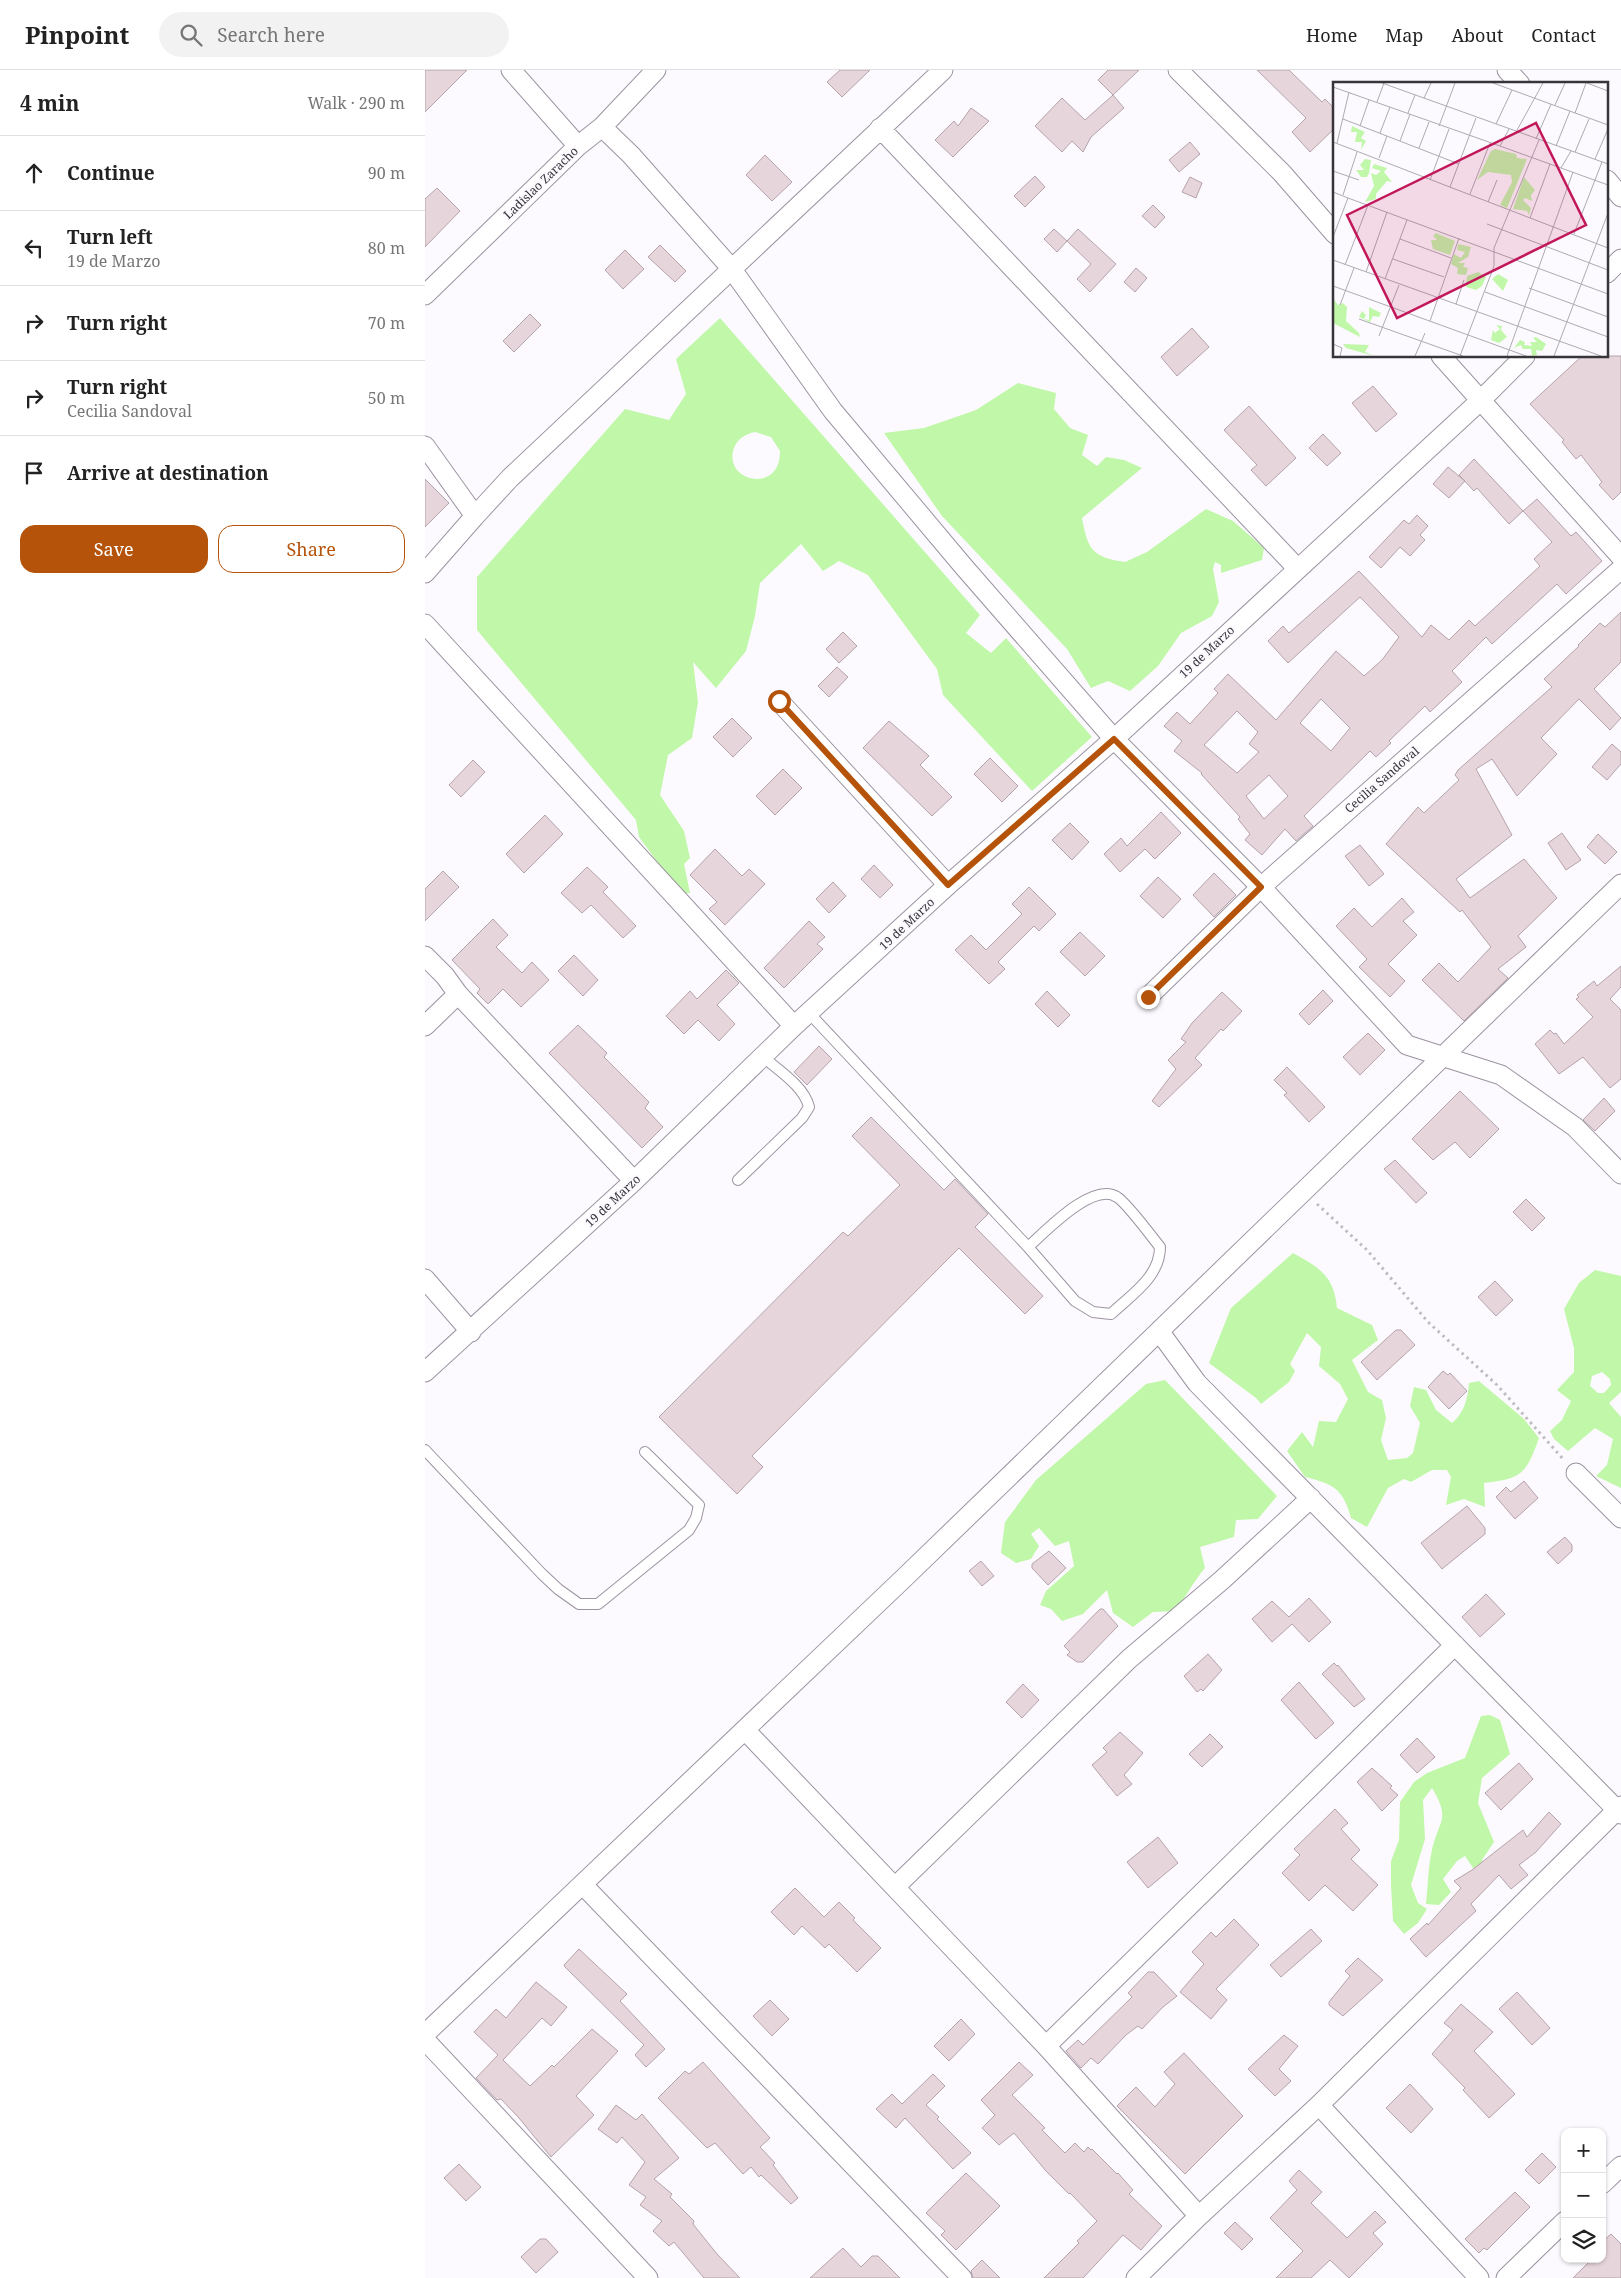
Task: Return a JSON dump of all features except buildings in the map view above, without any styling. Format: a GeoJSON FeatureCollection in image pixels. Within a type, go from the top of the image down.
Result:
{"type":"FeatureCollection","features":[{"type":"Feature","properties":{"kind":"street"},"geometry":{"type":"LineString","coordinates":[[511,70],[578,146]]}},
{"type":"Feature","properties":{"kind":"street","name":"Ladislao Zaracho"},"geometry":{"type":"LineString","coordinates":[[425,295],[578,146],[602,127],[656,70]]}},
{"type":"Feature","properties":{"kind":"street"},"geometry":{"type":"LineString","coordinates":[[425,573],[510,478],[943,70]]}},
{"type":"Feature","properties":{"kind":"street"},"geometry":{"type":"LineString","coordinates":[[1178,70],[1282,173],[1333,232]]}},
{"type":"Feature","properties":{"kind":"street"},"geometry":{"type":"LineString","coordinates":[[1507,70],[1518,82]]}},
{"type":"Feature","properties":{"kind":"street"},"geometry":{"type":"LineString","coordinates":[[602,127],[631,154],[731,268],[833,411],[964,567],[1114,739],[1261,887],[1407,1044],[1501,1076],[1575,1127],[1621,1174]]}},
{"type":"Feature","properties":{"kind":"street"},"geometry":{"type":"LineString","coordinates":[[880,128],[1297,568]]}},
{"type":"Feature","properties":{"kind":"street"},"geometry":{"type":"LineString","coordinates":[[1609,182],[1621,197]]}},
{"type":"Feature","properties":{"kind":"street"},"geometry":{"type":"LineString","coordinates":[[1609,271],[1621,259]]}},
{"type":"Feature","properties":{"kind":"street"},"geometry":{"type":"LineString","coordinates":[[1443,358],[1621,557]]}},
{"type":"Feature","properties":{"kind":"street","name":"19 de Marzo"},"geometry":{"type":"LineString","coordinates":[[425,1372],[635,1181],[794,1026],[811,1014],[948,885],[1114,739],[1480,401],[1523,358]]}},
{"type":"Feature","properties":{"kind":"street"},"geometry":{"type":"LineString","coordinates":[[425,446],[475,516]]}},
{"type":"Feature","properties":{"kind":"street","name":"Cecilia Sandoval"},"geometry":{"type":"LineString","coordinates":[[1148,997],[1261,887],[1621,569]]}},
{"type":"Feature","properties":{"kind":"street"},"geometry":{"type":"LineString","coordinates":[[425,624],[794,1026]]}},
{"type":"Feature","properties":{"kind":"street"},"geometry":{"type":"LineString","coordinates":[[779,701],[948,885]]}},
{"type":"Feature","properties":{"kind":"street"},"geometry":{"type":"LineString","coordinates":[[425,2034],[745,1730],[1621,884]]}},
{"type":"Feature","properties":{"kind":"street"},"geometry":{"type":"LineString","coordinates":[[425,956],[445,976],[458,994],[635,1181]]}},
{"type":"Feature","properties":{"kind":"street"},"geometry":{"type":"LineString","coordinates":[[425,1026],[458,994]]}},
{"type":"Feature","properties":{"kind":"street"},"geometry":{"type":"LineString","coordinates":[[425,1280],[471,1332]]}},
{"type":"Feature","properties":{"kind":"street"},"geometry":{"type":"LineString","coordinates":[[1136,2278],[1199,2216],[1319,2105],[1620,1810],[1197,1383],[1159,1331]]}},
{"type":"Feature","properties":{"kind":"street"},"geometry":{"type":"LineString","coordinates":[[1576,1473],[1621,1518]]}},
{"type":"Feature","properties":{"kind":"street"},"geometry":{"type":"LineString","coordinates":[[895,1887],[1129,1659],[1222,1580],[1311,1498]]}},
{"type":"Feature","properties":{"kind":"street"},"geometry":{"type":"LineString","coordinates":[[1046,2046],[1455,1645]]}},
{"type":"Feature","properties":{"kind":"street"},"geometry":{"type":"LineString","coordinates":[[745,1730],[1046,2046],[1199,2216]]}},
{"type":"Feature","properties":{"kind":"street"},"geometry":{"type":"LineString","coordinates":[[583,1885],[962,2278]]}},
{"type":"Feature","properties":{"kind":"street"},"geometry":{"type":"LineString","coordinates":[[425,2040],[648,2278]]}},
{"type":"Feature","properties":{"kind":"street"},"geometry":{"type":"LineString","coordinates":[[1319,2105],[1479,2278]]}},
{"type":"Feature","properties":{"kind":"street"},"geometry":{"type":"LineString","coordinates":[[1606,2180],[1621,2166]]}},
{"type":"Feature","properties":{"kind":"street"},"geometry":{"type":"LineString","coordinates":[[1506,2278],[1561,2225]]}},
{"type":"Feature","properties":{"kind":"lane"},"geometry":{"type":"LineString","coordinates":[[811,1014],[1028,1246],[1075,1300],[1093,1312],[1111,1314],[1154,1273],[1160,1260],[1160,1247],[1117,1197],[1102,1194],[1087,1198],[1028,1246]]}},
{"type":"Feature","properties":{"kind":"lane"},"geometry":{"type":"LineString","coordinates":[[738,1180],[802,1118],[809,1107],[807,1098],[796,1086],[762,1056]]}},
{"type":"Feature","properties":{"kind":"lane"},"geometry":{"type":"LineString","coordinates":[[425,1450],[558,1589],[579,1604],[599,1604],[689,1530],[696,1518],[699,1505],[645,1452]]}},
{"type":"Feature","properties":{"kind":"path"},"geometry":{"type":"LineString","coordinates":[[1304,1192],[1367,1250],[1428,1322],[1497,1385],[1576,1473]]}},
{"type":"Feature","properties":{"kind":"green space"},"geometry":{"type":"Polygon","coordinates":[[[720,318],[980,615],[966,633],[991,653],[1006,638],[1092,737],[1032,791],[943,695],[937,669],[868,575],[839,561],[823,571],[801,544],[760,583],[755,616],[746,651],[716,688],[693,662],[698,702],[692,738],[668,755],[660,795],[684,831],[690,858],[684,864],[690,893],[680,893],[639,837],[636,820],[477,630],[477,577],[625,409],[669,420],[686,394],[676,359],[720,318]],[[755,432],[745,435],[740,439],[734,448],[733,460],[736,469],[753,479],[763,478],[772,474],[778,465],[780,451],[771,437],[755,432]]]}},
{"type":"Feature","properties":{"kind":"green space"},"geometry":{"type":"Polygon","coordinates":[[[1018,383],[1056,393],[1054,409],[1070,428],[1088,435],[1082,455],[1097,466],[1106,457],[1124,460],[1142,468],[1082,518],[1089,544],[1098,554],[1125,562],[1147,552],[1206,509],[1233,521],[1264,548],[1262,560],[1221,573],[1221,565],[1215,562],[1213,569],[1219,602],[1212,616],[1181,633],[1158,666],[1130,691],[1108,681],[1091,688],[1067,649],[942,516],[884,433],[924,428],[976,410],[1018,383]]]}},
{"type":"Feature","properties":{"kind":"green space"},"geometry":{"type":"Polygon","coordinates":[[[1293,1253],[1311,1263],[1329,1280],[1333,1288],[1337,1308],[1372,1325],[1378,1340],[1352,1360],[1368,1392],[1382,1400],[1386,1418],[1381,1440],[1388,1460],[1407,1458],[1413,1453],[1420,1423],[1410,1406],[1414,1387],[1426,1390],[1436,1410],[1452,1423],[1460,1415],[1465,1405],[1469,1383],[1479,1381],[1524,1419],[1539,1438],[1530,1460],[1521,1472],[1507,1479],[1484,1483],[1485,1507],[1464,1499],[1446,1505],[1451,1477],[1447,1470],[1432,1470],[1411,1482],[1404,1479],[1388,1488],[1367,1527],[1351,1518],[1345,1500],[1336,1489],[1323,1482],[1305,1477],[1287,1451],[1302,1432],[1313,1447],[1319,1421],[1336,1422],[1348,1399],[1340,1384],[1319,1366],[1321,1347],[1307,1333],[1290,1364],[1295,1371],[1289,1382],[1261,1404],[1256,1398],[1209,1363],[1231,1308],[1293,1253]]]}},
{"type":"Feature","properties":{"kind":"green space"},"geometry":{"type":"Polygon","coordinates":[[[1595,1270],[1621,1276],[1621,1392],[1609,1403],[1621,1417],[1621,1488],[1596,1476],[1607,1465],[1613,1439],[1595,1428],[1568,1451],[1554,1439],[1550,1431],[1562,1420],[1571,1401],[1557,1390],[1574,1372],[1574,1348],[1564,1309],[1579,1283],[1595,1270]],[[1602,1372],[1592,1376],[1590,1386],[1598,1393],[1604,1393],[1611,1385],[1610,1379],[1602,1372]]]}},
{"type":"Feature","properties":{"kind":"green space"},"geometry":{"type":"Polygon","coordinates":[[[1165,1380],[1277,1496],[1258,1519],[1236,1520],[1234,1537],[1200,1547],[1205,1568],[1175,1611],[1153,1612],[1133,1627],[1113,1613],[1107,1590],[1083,1614],[1062,1621],[1051,1609],[1040,1605],[1046,1591],[1074,1566],[1069,1541],[1055,1546],[1039,1528],[1031,1534],[1039,1546],[1031,1559],[1016,1563],[1001,1553],[1005,1522],[1036,1480],[1146,1384],[1165,1380]]]}},
{"type":"Feature","properties":{"kind":"green space"},"geometry":{"type":"Polygon","coordinates":[[[1490,1715],[1500,1720],[1510,1754],[1482,1778],[1478,1803],[1494,1842],[1482,1860],[1489,1874],[1477,1874],[1465,1856],[1457,1861],[1443,1879],[1451,1892],[1439,1905],[1426,1904],[1431,1856],[1442,1819],[1441,1807],[1432,1788],[1423,1800],[1425,1839],[1411,1885],[1418,1903],[1427,1909],[1418,1923],[1404,1934],[1393,1921],[1391,1885],[1391,1861],[1399,1840],[1400,1802],[1414,1782],[1427,1773],[1465,1758],[1481,1716],[1490,1715]]]}},
{"type":"Feature","properties":{"kind":"route"},"geometry":{"type":"LineString","coordinates":[[779,701],[948,885],[1114,739],[1261,887],[1148,997]]}}]}
